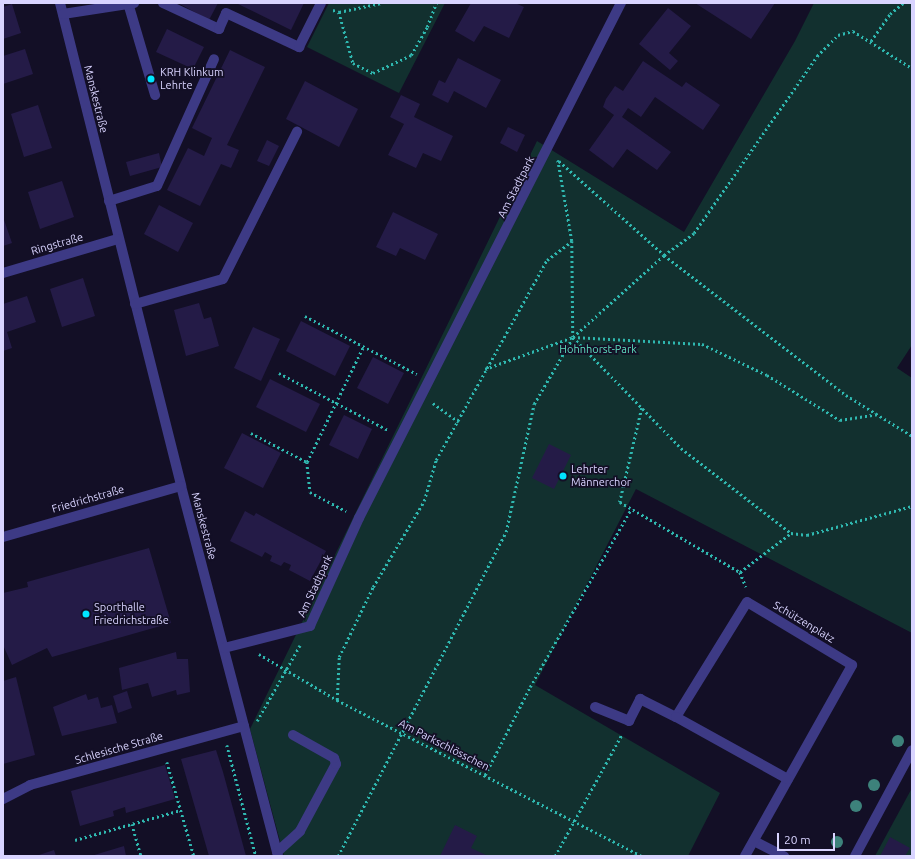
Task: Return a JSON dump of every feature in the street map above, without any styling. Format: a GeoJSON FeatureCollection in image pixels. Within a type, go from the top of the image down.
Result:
{"type":"FeatureCollection","features":[{"type":"Feature","properties":{"kind":"street","name":"Manskestraße"},"geometry":{"type":"LineString","coordinates":[[60,3],[181,486],[278,854]]}},
{"type":"Feature","properties":{"kind":"street"},"geometry":{"type":"LineString","coordinates":[[128,3],[155,95]]}},
{"type":"Feature","properties":{"kind":"street"},"geometry":{"type":"LineString","coordinates":[[63,14],[134,3]]}},
{"type":"Feature","properties":{"kind":"street"},"geometry":{"type":"LineString","coordinates":[[163,3],[219,29],[226,13],[299,47],[321,4]]}},
{"type":"Feature","properties":{"kind":"street","name":"Am Stadtpark"},"geometry":{"type":"LineString","coordinates":[[224,648],[310,626],[360,518],[547,152],[621,3]]}},
{"type":"Feature","properties":{"kind":"street"},"geometry":{"type":"LineString","coordinates":[[109,201],[157,186],[214,59]]}},
{"type":"Feature","properties":{"kind":"street"},"geometry":{"type":"LineString","coordinates":[[135,304],[224,279],[297,132]]}},
{"type":"Feature","properties":{"kind":"street","name":"Ringstraße"},"geometry":{"type":"LineString","coordinates":[[3,273],[118,239]]}},
{"type":"Feature","properties":{"kind":"street","name":"Friedrichstraße"},"geometry":{"type":"LineString","coordinates":[[3,536],[181,486]]}},
{"type":"Feature","properties":{"kind":"street"},"geometry":{"type":"LineString","coordinates":[[676,717],[747,602]]}},
{"type":"Feature","properties":{"kind":"street","name":"Schützenplatz"},"geometry":{"type":"LineString","coordinates":[[745,856],[852,665],[747,602]]}},
{"type":"Feature","properties":{"kind":"street"},"geometry":{"type":"LineString","coordinates":[[595,707],[629,721],[640,699],[676,717],[788,779]]}},
{"type":"Feature","properties":{"kind":"street","name":"Schlesische Straße"},"geometry":{"type":"LineString","coordinates":[[3,799],[30,785],[244,726]]}},
{"type":"Feature","properties":{"kind":"street"},"geometry":{"type":"LineString","coordinates":[[278,854],[300,831],[336,764],[334,758],[293,735]]}},
{"type":"Feature","properties":{"kind":"street"},"geometry":{"type":"LineString","coordinates":[[854,856],[912,750]]}},
{"type":"Feature","properties":{"kind":"street"},"geometry":{"type":"LineString","coordinates":[[754,840],[784,856]]}},
{"type":"Feature","properties":{"kind":"path"},"geometry":{"type":"LineString","coordinates":[[321,4],[339,12],[381,3]]}},
{"type":"Feature","properties":{"kind":"path"},"geometry":{"type":"LineString","coordinates":[[339,12],[353,63],[373,73],[411,55],[427,27],[436,3]]}},
{"type":"Feature","properties":{"kind":"path"},"geometry":{"type":"LineString","coordinates":[[871,41],[890,14],[903,3]]}},
{"type":"Feature","properties":{"kind":"path"},"geometry":{"type":"LineString","coordinates":[[338,856],[403,734],[506,532],[534,404],[573,337],[664,256],[694,233],[817,56],[838,35],[853,30],[912,68]]}},
{"type":"Feature","properties":{"kind":"path"},"geometry":{"type":"LineString","coordinates":[[547,152],[558,160],[664,256],[846,395],[880,414],[912,436]]}},
{"type":"Feature","properties":{"kind":"path"},"geometry":{"type":"LineString","coordinates":[[558,160],[572,241],[573,337],[681,448],[791,533],[807,535],[912,506]]}},
{"type":"Feature","properties":{"kind":"path"},"geometry":{"type":"LineString","coordinates":[[337,700],[339,657],[373,587],[424,501],[436,460],[459,422],[485,369],[547,260],[572,241]]}},
{"type":"Feature","properties":{"kind":"path"},"geometry":{"type":"LineString","coordinates":[[305,316],[430,380]]}},
{"type":"Feature","properties":{"kind":"path"},"geometry":{"type":"LineString","coordinates":[[485,369],[573,337],[702,344],[767,375],[840,420],[880,414]]}},
{"type":"Feature","properties":{"kind":"path"},"geometry":{"type":"LineString","coordinates":[[360,518],[310,492],[307,462],[363,347]]}},
{"type":"Feature","properties":{"kind":"path"},"geometry":{"type":"LineString","coordinates":[[279,373],[335,404],[401,437]]}},
{"type":"Feature","properties":{"kind":"path"},"geometry":{"type":"LineString","coordinates":[[422,396],[459,422]]}},
{"type":"Feature","properties":{"kind":"path"},"geometry":{"type":"LineString","coordinates":[[642,408],[620,502],[740,572],[747,602]]}},
{"type":"Feature","properties":{"kind":"path"},"geometry":{"type":"LineString","coordinates":[[251,433],[307,462]]}},
{"type":"Feature","properties":{"kind":"path"},"geometry":{"type":"LineString","coordinates":[[484,775],[530,687],[631,509]]}},
{"type":"Feature","properties":{"kind":"path"},"geometry":{"type":"LineString","coordinates":[[740,572],[791,533]]}},
{"type":"Feature","properties":{"kind":"path"},"geometry":{"type":"LineString","coordinates":[[247,736],[310,626]]}},
{"type":"Feature","properties":{"kind":"path","name":"Am Parkschlösschen"},"geometry":{"type":"LineString","coordinates":[[242,644],[337,700],[642,856]]}},
{"type":"Feature","properties":{"kind":"path"},"geometry":{"type":"LineString","coordinates":[[555,856],[629,721]]}},
{"type":"Feature","properties":{"kind":"path"},"geometry":{"type":"LineString","coordinates":[[224,731],[256,856]]}},
{"type":"Feature","properties":{"kind":"path"},"geometry":{"type":"LineString","coordinates":[[163,748],[194,856]]}},
{"type":"Feature","properties":{"kind":"path"},"geometry":{"type":"LineString","coordinates":[[75,840],[181,810]]}},
{"type":"Feature","properties":{"kind":"path"},"geometry":{"type":"LineString","coordinates":[[132,824],[141,856]]}},
{"type":"Feature","properties":{"kind":"green space"},"geometry":{"type":"Polygon","coordinates":[[[329,3],[445,3],[399,93],[307,47],[329,3]]]}},
{"type":"Feature","properties":{"kind":"green space","name":"Hohnhorst-Park"},"geometry":{"type":"Polygon","coordinates":[[[814,3],[912,3],[912,345],[897,368],[912,378],[912,633],[636,489],[535,685],[720,793],[688,856],[284,856],[250,729],[537,141],[684,232],[795,41],[814,3]]]}},
{"type":"Feature","properties":{"kind":"green space"},"geometry":{"type":"Polygon","coordinates":[[[912,788],[912,856],[875,856],[912,788]]]}},
{"type":"Feature","properties":{"kind":"building"},"geometry":{"type":"Polygon","coordinates":[[[178,3],[218,3],[209,20],[178,3]]]}},
{"type":"Feature","properties":{"kind":"building"},"geometry":{"type":"Polygon","coordinates":[[[236,3],[304,3],[291,30],[236,3]]]}},
{"type":"Feature","properties":{"kind":"building"},"geometry":{"type":"Polygon","coordinates":[[[471,3],[515,3],[524,7],[509,38],[484,26],[474,42],[455,31],[471,3]]]}},
{"type":"Feature","properties":{"kind":"building"},"geometry":{"type":"Polygon","coordinates":[[[695,3],[775,3],[751,39],[695,3]]]}},
{"type":"Feature","properties":{"kind":"building"},"geometry":{"type":"Polygon","coordinates":[[[12,4],[21,33],[3,39],[3,7],[12,4]]]}},
{"type":"Feature","properties":{"kind":"building"},"geometry":{"type":"Polygon","coordinates":[[[668,8],[691,26],[669,53],[678,61],[670,70],[639,44],[668,8]]]}},
{"type":"Feature","properties":{"kind":"building"},"geometry":{"type":"Polygon","coordinates":[[[167,29],[204,47],[193,69],[156,52],[167,29]]]}},
{"type":"Feature","properties":{"kind":"building"},"geometry":{"type":"Polygon","coordinates":[[[25,49],[33,74],[3,84],[3,56],[25,49]]]}},
{"type":"Feature","properties":{"kind":"building"},"geometry":{"type":"Polygon","coordinates":[[[230,50],[265,67],[227,145],[239,150],[231,168],[221,164],[200,206],[167,190],[188,148],[204,156],[212,138],[192,128],[230,50]]]}},
{"type":"Feature","properties":{"kind":"building"},"geometry":{"type":"Polygon","coordinates":[[[458,58],[501,80],[486,108],[454,91],[448,103],[432,95],[439,80],[445,83],[458,58]]]}},
{"type":"Feature","properties":{"kind":"building"},"geometry":{"type":"Polygon","coordinates":[[[643,61],[682,87],[686,82],[720,105],[703,130],[655,97],[641,117],[628,108],[622,117],[671,152],[657,170],[627,149],[613,168],[589,150],[614,115],[603,107],[606,99],[615,86],[623,91],[643,61]]]}},
{"type":"Feature","properties":{"kind":"building"},"geometry":{"type":"Polygon","coordinates":[[[305,81],[358,109],[339,147],[286,119],[305,81]]]}},
{"type":"Feature","properties":{"kind":"building"},"geometry":{"type":"Polygon","coordinates":[[[401,95],[420,104],[414,117],[453,136],[441,161],[423,153],[416,168],[388,155],[404,124],[390,117],[401,95]]]}},
{"type":"Feature","properties":{"kind":"building"},"geometry":{"type":"Polygon","coordinates":[[[38,105],[52,148],[24,157],[11,114],[38,105]]]}},
{"type":"Feature","properties":{"kind":"building"},"geometry":{"type":"Polygon","coordinates":[[[508,127],[525,135],[517,152],[500,143],[508,127]]]}},
{"type":"Feature","properties":{"kind":"building"},"geometry":{"type":"Polygon","coordinates":[[[267,140],[279,146],[269,166],[257,161],[267,140]]]}},
{"type":"Feature","properties":{"kind":"building"},"geometry":{"type":"Polygon","coordinates":[[[159,153],[162,167],[130,176],[126,162],[159,153]]]}},
{"type":"Feature","properties":{"kind":"building"},"geometry":{"type":"Polygon","coordinates":[[[62,181],[74,217],[40,229],[28,192],[62,181]]]}},
{"type":"Feature","properties":{"kind":"building"},"geometry":{"type":"Polygon","coordinates":[[[159,205],[193,223],[178,252],[144,234],[159,205]]]}},
{"type":"Feature","properties":{"kind":"building"},"geometry":{"type":"Polygon","coordinates":[[[393,212],[438,234],[425,260],[400,248],[396,256],[376,247],[393,212]]]}},
{"type":"Feature","properties":{"kind":"building"},"geometry":{"type":"Polygon","coordinates":[[[3,217],[12,243],[3,246],[3,217]]]}},
{"type":"Feature","properties":{"kind":"building"},"geometry":{"type":"Polygon","coordinates":[[[83,278],[95,316],[62,327],[50,289],[83,278]]]}},
{"type":"Feature","properties":{"kind":"building"},"geometry":{"type":"Polygon","coordinates":[[[27,296],[36,322],[7,332],[12,348],[3,351],[3,304],[27,296]]]}},
{"type":"Feature","properties":{"kind":"building"},"geometry":{"type":"Polygon","coordinates":[[[199,303],[204,319],[211,317],[219,346],[186,356],[174,310],[199,303]]]}},
{"type":"Feature","properties":{"kind":"building"},"geometry":{"type":"Polygon","coordinates":[[[301,321],[350,346],[335,376],[286,351],[301,321]]]}},
{"type":"Feature","properties":{"kind":"building"},"geometry":{"type":"Polygon","coordinates":[[[253,327],[280,339],[261,381],[234,368],[253,327]]]}},
{"type":"Feature","properties":{"kind":"building"},"geometry":{"type":"Polygon","coordinates":[[[373,357],[404,373],[388,404],[357,388],[373,357]]]}},
{"type":"Feature","properties":{"kind":"building"},"geometry":{"type":"Polygon","coordinates":[[[270,379],[320,404],[306,432],[256,407],[270,379]]]}},
{"type":"Feature","properties":{"kind":"building"},"geometry":{"type":"Polygon","coordinates":[[[344,415],[372,429],[358,459],[329,445],[344,415]]]}},
{"type":"Feature","properties":{"kind":"building"},"geometry":{"type":"Polygon","coordinates":[[[242,433],[281,453],[263,488],[224,468],[242,433]]]}},
{"type":"Feature","properties":{"kind":"building"},"geometry":{"type":"Polygon","coordinates":[[[549,444],[571,455],[554,489],[532,478],[549,444]]]}},
{"type":"Feature","properties":{"kind":"building"},"geometry":{"type":"Polygon","coordinates":[[[245,511],[254,516],[256,513],[326,551],[310,581],[289,570],[291,565],[284,562],[281,566],[270,561],[272,556],[265,552],[262,557],[230,541],[245,511]]]}},
{"type":"Feature","properties":{"kind":"building","name":"Sporthalle Friedrichstraße"},"geometry":{"type":"Polygon","coordinates":[[[149,548],[171,623],[52,657],[47,648],[12,665],[3,645],[3,593],[28,587],[27,582],[149,548]]]}},
{"type":"Feature","properties":{"kind":"building"},"geometry":{"type":"Polygon","coordinates":[[[176,652],[177,659],[188,659],[190,692],[177,695],[176,690],[152,697],[148,683],[122,690],[119,668],[176,652]]]}},
{"type":"Feature","properties":{"kind":"building"},"geometry":{"type":"Polygon","coordinates":[[[16,677],[35,755],[3,764],[3,681],[16,677]]]}},
{"type":"Feature","properties":{"kind":"building"},"geometry":{"type":"Polygon","coordinates":[[[127,691],[132,708],[118,713],[113,696],[127,691]]]}},
{"type":"Feature","properties":{"kind":"building"},"geometry":{"type":"Polygon","coordinates":[[[86,694],[88,700],[98,697],[101,708],[112,705],[117,723],[62,736],[53,707],[86,694]]]}},
{"type":"Feature","properties":{"kind":"building"},"geometry":{"type":"Polygon","coordinates":[[[216,750],[246,856],[209,856],[181,759],[216,750]]]}},
{"type":"Feature","properties":{"kind":"building"},"geometry":{"type":"Polygon","coordinates":[[[165,765],[175,799],[126,813],[125,807],[113,811],[114,816],[80,826],[71,791],[165,765]]]}},
{"type":"Feature","properties":{"kind":"building"},"geometry":{"type":"Polygon","coordinates":[[[455,825],[477,836],[471,848],[488,856],[440,856],[455,825]]]}},
{"type":"Feature","properties":{"kind":"building"},"geometry":{"type":"Polygon","coordinates":[[[890,837],[910,848],[905,856],[880,856],[890,837]]]}},
{"type":"Feature","properties":{"kind":"building"},"geometry":{"type":"Polygon","coordinates":[[[124,846],[126,856],[91,856],[124,846]]]}},
{"type":"Feature","properties":{"kind":"building"},"geometry":{"type":"Polygon","coordinates":[[[54,850],[56,856],[36,856],[54,850]]]}},
{"type":"Feature","properties":{"kind":"place","name":"KRH Klinkum Lehrte"},"geometry":{"type":"Point","coordinates":[151,79]}},
{"type":"Feature","properties":{"kind":"place","name":"Lehrter Männerchor"},"geometry":{"type":"Point","coordinates":[563,476]}},
{"type":"Feature","properties":{"kind":"place","name":"Sporthalle Friedrichstraße"},"geometry":{"type":"Point","coordinates":[86,614]}}]}
